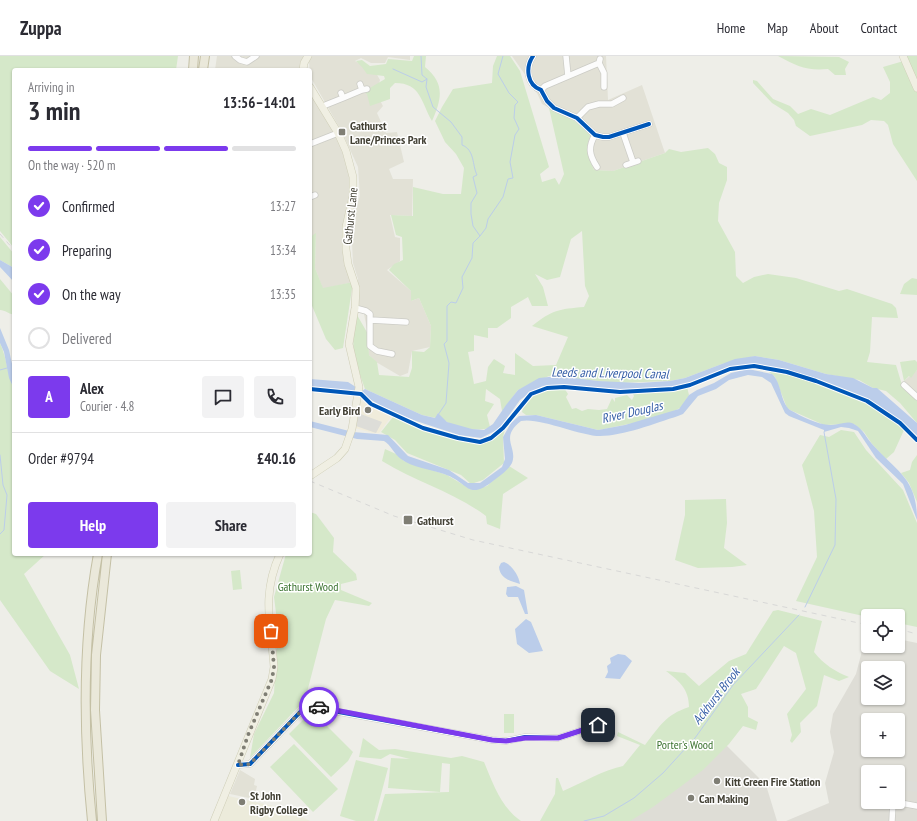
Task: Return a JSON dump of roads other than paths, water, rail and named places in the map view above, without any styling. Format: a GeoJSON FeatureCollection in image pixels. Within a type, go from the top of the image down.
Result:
{"type":"FeatureCollection","features":[{"type":"Feature","properties":{"kind":"highway"},"geometry":{"type":"LineString","coordinates":[[193,68],[194,56]]}},
{"type":"Feature","properties":{"kind":"highway"},"geometry":{"type":"LineString","coordinates":[[203,68],[205,56]]}},
{"type":"Feature","properties":{"kind":"highway"},"geometry":{"type":"LineString","coordinates":[[92,821],[88,776],[85,708],[88,618],[98,556]]}},
{"type":"Feature","properties":{"kind":"highway"},"geometry":{"type":"LineString","coordinates":[[102,821],[95,710],[96,655],[107,556]]}},
{"type":"Feature","properties":{"kind":"main road"},"geometry":{"type":"LineString","coordinates":[[303,68],[308,56]]}},
{"type":"Feature","properties":{"kind":"main road"},"geometry":{"type":"LineString","coordinates":[[903,56],[917,88]]}},
{"type":"Feature","properties":{"kind":"main road","name":"Gathurst Lane"},"geometry":{"type":"LineString","coordinates":[[312,90],[338,133],[346,151],[353,177],[353,200],[346,231],[347,260],[356,288],[355,308],[349,344],[358,392],[349,440],[340,456],[312,475]]}},
{"type":"Feature","properties":{"kind":"main road"},"geometry":{"type":"LineString","coordinates":[[214,821],[272,679],[274,667],[268,594],[272,576],[279,556]]}},
{"type":"Feature","properties":{"kind":"street"},"geometry":{"type":"LineString","coordinates":[[236,56],[240,60],[247,62],[256,56]]}},
{"type":"Feature","properties":{"kind":"street"},"geometry":{"type":"LineString","coordinates":[[533,56],[528,67],[531,84],[535,88],[541,90],[547,101],[554,108],[577,118],[595,134],[603,137],[623,133],[648,124]]}},
{"type":"Feature","properties":{"kind":"street"},"geometry":{"type":"LineString","coordinates":[[566,56],[568,76]]}},
{"type":"Feature","properties":{"kind":"street"},"geometry":{"type":"LineString","coordinates":[[541,90],[545,86],[600,61],[604,74],[604,87]]}},
{"type":"Feature","properties":{"kind":"street"},"geometry":{"type":"LineString","coordinates":[[323,106],[342,95],[363,88]]}},
{"type":"Feature","properties":{"kind":"street"},"geometry":{"type":"LineString","coordinates":[[577,118],[588,106],[604,102],[612,104],[622,98]]}},
{"type":"Feature","properties":{"kind":"street"},"geometry":{"type":"LineString","coordinates":[[312,143],[338,133]]}},
{"type":"Feature","properties":{"kind":"street"},"geometry":{"type":"LineString","coordinates":[[623,133],[635,162],[626,165]]}},
{"type":"Feature","properties":{"kind":"street"},"geometry":{"type":"LineString","coordinates":[[595,134],[591,143],[590,152],[591,159],[597,167]]}},
{"type":"Feature","properties":{"kind":"street"},"geometry":{"type":"LineString","coordinates":[[355,308],[366,311],[370,314],[370,346],[377,352],[392,354]]}},
{"type":"Feature","properties":{"kind":"street"},"geometry":{"type":"LineString","coordinates":[[371,320],[406,322]]}},
{"type":"Feature","properties":{"kind":"street"},"geometry":{"type":"LineString","coordinates":[[904,385],[917,396]]}},
{"type":"Feature","properties":{"kind":"street"},"geometry":{"type":"LineString","coordinates":[[238,765],[250,764],[306,706],[492,740],[506,741],[525,738],[558,738],[598,725]]}},
{"type":"Feature","properties":{"kind":"street"},"geometry":{"type":"LineString","coordinates":[[905,804],[917,806]]}},
{"type":"Feature","properties":{"kind":"street"},"geometry":{"type":"LineString","coordinates":[[892,821],[893,809]]}},
{"type":"Feature","properties":{"kind":"water"},"geometry":{"type":"Polygon","coordinates":[[[0,260],[12,267],[12,280],[0,267],[0,260]]]}},
{"type":"Feature","properties":{"kind":"water"},"geometry":{"type":"Polygon","coordinates":[[[0,328],[9,350],[12,364],[12,385],[9,378],[4,352],[0,343],[0,328]]]}},
{"type":"Feature","properties":{"kind":"water","name":"Leeds and Liverpool Canal"},"geometry":{"type":"Polygon","coordinates":[[[755,356],[779,360],[826,374],[853,378],[873,388],[877,388],[917,423],[917,438],[891,415],[868,400],[846,391],[785,371],[752,365],[724,370],[673,388],[614,390],[564,385],[543,386],[520,400],[499,429],[481,438],[459,435],[416,421],[384,408],[362,394],[312,388],[312,379],[348,382],[362,391],[365,389],[422,415],[435,418],[438,413],[447,422],[472,429],[484,430],[493,424],[518,390],[539,378],[558,376],[598,381],[639,383],[670,381],[685,378],[735,359],[755,356]]]}},
{"type":"Feature","properties":{"kind":"water"},"geometry":{"type":"Polygon","coordinates":[[[748,369],[772,374],[778,382],[784,402],[790,410],[820,424],[833,425],[851,423],[860,428],[872,444],[904,477],[909,485],[916,506],[917,520],[903,484],[876,458],[858,431],[841,427],[824,432],[824,430],[789,416],[785,413],[771,383],[762,377],[748,375],[729,380],[716,389],[698,396],[683,414],[619,434],[600,436],[592,435],[529,420],[521,421],[511,432],[510,442],[513,457],[511,465],[487,485],[474,490],[469,489],[453,478],[444,474],[405,462],[384,441],[357,439],[312,428],[312,422],[353,432],[388,435],[408,456],[449,470],[468,483],[480,483],[502,467],[505,459],[503,437],[511,423],[519,416],[536,415],[598,430],[625,425],[679,409],[689,395],[731,373],[748,369]]]}},
{"type":"Feature","properties":{"kind":"water"},"geometry":{"type":"Polygon","coordinates":[[[504,562],[515,571],[520,584],[506,579],[501,574],[499,567],[501,563],[504,562]]]}},
{"type":"Feature","properties":{"kind":"water"},"geometry":{"type":"Polygon","coordinates":[[[516,586],[524,590],[528,614],[525,614],[518,597],[508,597],[506,594],[507,587],[516,586]]]}},
{"type":"Feature","properties":{"kind":"water"},"geometry":{"type":"Polygon","coordinates":[[[526,619],[531,622],[543,651],[529,653],[517,644],[515,629],[526,619]]]}},
{"type":"Feature","properties":{"kind":"water"},"geometry":{"type":"Polygon","coordinates":[[[618,654],[625,655],[632,661],[620,679],[605,678],[608,672],[607,666],[611,663],[610,658],[618,654]]]}},
{"type":"Feature","properties":{"kind":"waterway"},"geometry":{"type":"LineString","coordinates":[[393,69],[422,82],[427,79],[422,75],[421,56]]}},
{"type":"Feature","properties":{"kind":"waterway"},"geometry":{"type":"LineString","coordinates":[[480,236],[486,228],[488,219],[503,197],[508,179],[513,178],[510,162],[515,135],[519,129],[514,118],[515,105],[518,102],[509,93],[498,74],[503,56]]}},
{"type":"Feature","properties":{"kind":"waterway"},"geometry":{"type":"LineString","coordinates":[[427,79],[426,87],[433,107],[451,122],[462,137],[462,145],[466,147],[471,154],[477,175],[473,177],[477,193],[471,203],[471,214],[473,226],[480,236],[473,243],[472,258],[462,277],[463,288],[456,303],[451,302],[447,306],[447,341],[444,344],[449,363],[446,403],[438,415]]}},
{"type":"Feature","properties":{"kind":"waterway"},"geometry":{"type":"LineString","coordinates":[[0,370],[7,368]]}},
{"type":"Feature","properties":{"kind":"waterway"},"geometry":{"type":"LineString","coordinates":[[805,607],[835,545],[836,499],[824,432]]}},
{"type":"Feature","properties":{"kind":"waterway"},"geometry":{"type":"LineString","coordinates":[[0,455],[3,485],[7,495],[4,530],[0,534]]}},
{"type":"Feature","properties":{"kind":"waterway","name":"Ackhurst Brook"},"geometry":{"type":"LineString","coordinates":[[584,821],[604,816],[634,798],[663,773],[695,738],[733,685],[799,615]]}},
{"type":"Feature","properties":{"kind":"railway"},"geometry":{"type":"LineString","coordinates":[[0,234],[12,248]]}},
{"type":"Feature","properties":{"kind":"railway"},"geometry":{"type":"LineString","coordinates":[[312,482],[394,516],[473,540],[861,623]]}},
{"type":"Feature","properties":{"kind":"railway"},"geometry":{"type":"LineString","coordinates":[[905,631],[917,634]]}},
{"type":"Feature","properties":{"kind":"place","name":"Gathurst Lane/Princes Park"},"geometry":{"type":"Point","coordinates":[342,132]}},
{"type":"Feature","properties":{"kind":"place","name":"Early Bird"},"geometry":{"type":"Point","coordinates":[368,410]}},
{"type":"Feature","properties":{"kind":"place","name":"Gathurst"},"geometry":{"type":"Point","coordinates":[408,520]}},
{"type":"Feature","properties":{"kind":"place","name":"Kitt Green Fire Station"},"geometry":{"type":"Point","coordinates":[717,781]}},
{"type":"Feature","properties":{"kind":"place","name":"Can Making"},"geometry":{"type":"Point","coordinates":[691,798]}},
{"type":"Feature","properties":{"kind":"place","name":"St John Rigby College"},"geometry":{"type":"Point","coordinates":[242,802]}},
{"type":"Feature","properties":{"kind":"water label","name":"River Douglas"},"geometry":{"type":"Point","coordinates":[632,412]}},
{"type":"Feature","properties":{"kind":"park label","name":"Gathurst Wood"},"geometry":{"type":"Point","coordinates":[308,586]}},
{"type":"Feature","properties":{"kind":"park label","name":"Porter's Wood"},"geometry":{"type":"Point","coordinates":[685,744]}}]}
